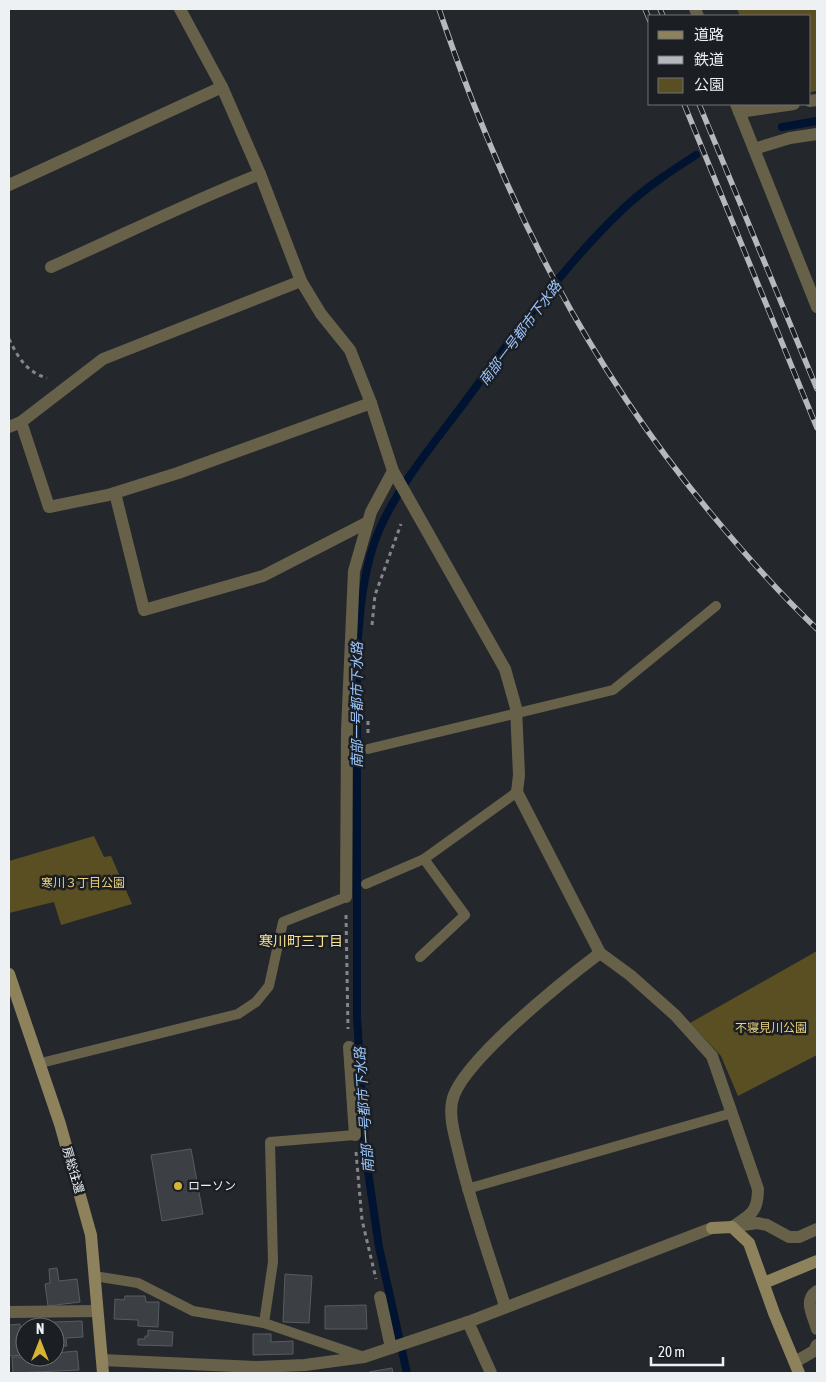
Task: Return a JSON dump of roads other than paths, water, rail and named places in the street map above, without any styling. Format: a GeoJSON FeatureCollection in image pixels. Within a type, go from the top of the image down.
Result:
{"type":"FeatureCollection","features":[{"type":"Feature","properties":{"kind":"street"},"geometry":{"type":"LineString","coordinates":[[180,9],[222,87],[260,174],[301,280],[321,314],[350,350],[371,402],[395,475],[505,669],[516,713],[519,775],[517,792],[600,954],[630,975],[675,1015],[712,1056],[758,1189],[758,1204],[754,1212],[732,1227]]}},
{"type":"Feature","properties":{"kind":"street"},"geometry":{"type":"LineString","coordinates":[[9,185],[222,87]]}},
{"type":"Feature","properties":{"kind":"street"},"geometry":{"type":"LineString","coordinates":[[780,105],[738,108],[817,306]]}},
{"type":"Feature","properties":{"kind":"street"},"geometry":{"type":"LineString","coordinates":[[754,149],[790,138],[817,134]]}},
{"type":"Feature","properties":{"kind":"street"},"geometry":{"type":"LineString","coordinates":[[51,267],[166,216],[184,204],[260,174]]}},
{"type":"Feature","properties":{"kind":"street"},"geometry":{"type":"LineString","coordinates":[[301,280],[103,359],[77,381],[15,424],[49,507],[115,493],[187,470],[371,402]]}},
{"type":"Feature","properties":{"kind":"street"},"geometry":{"type":"LineString","coordinates":[[346,897],[347,730],[350,622],[354,571],[368,522],[395,475]]}},
{"type":"Feature","properties":{"kind":"street"},"geometry":{"type":"LineString","coordinates":[[115,493],[144,610],[263,576],[368,522]]}},
{"type":"Feature","properties":{"kind":"street"},"geometry":{"type":"LineString","coordinates":[[505,1306],[468,1188],[450,1117],[452,1100],[470,1068],[554,988],[600,954]]}},
{"type":"Feature","properties":{"kind":"street","name":"房総往還"},"geometry":{"type":"LineString","coordinates":[[9,974],[41,1062],[89,1227],[103,1373]]}},
{"type":"Feature","properties":{"kind":"street"},"geometry":{"type":"LineString","coordinates":[[349,1047],[355,1135]]}},
{"type":"Feature","properties":{"kind":"street"},"geometry":{"type":"LineString","coordinates":[[102,1360],[258,1367],[304,1366],[364,1357],[468,1322],[505,1306],[712,1228],[757,1223],[767,1225],[789,1237],[799,1237],[817,1230]]}},
{"type":"Feature","properties":{"kind":"street"},"geometry":{"type":"LineString","coordinates":[[732,1227],[749,1244],[797,1368],[814,1351],[817,1345]]}},
{"type":"Feature","properties":{"kind":"street"},"geometry":{"type":"LineString","coordinates":[[764,1283],[817,1261]]}},
{"type":"Feature","properties":{"kind":"street"},"geometry":{"type":"LineString","coordinates":[[817,1290],[810,1296],[809,1302],[817,1329]]}},
{"type":"Feature","properties":{"kind":"street"},"geometry":{"type":"LineString","coordinates":[[380,1297],[393,1348]]}},
{"type":"Feature","properties":{"kind":"street"},"geometry":{"type":"LineString","coordinates":[[9,1312],[96,1311]]}},
{"type":"Feature","properties":{"kind":"street"},"geometry":{"type":"LineString","coordinates":[[468,1322],[491,1373]]}},
{"type":"Feature","properties":{"kind":"lane"},"geometry":{"type":"LineString","coordinates":[[368,749],[613,690],[716,606]]}},
{"type":"Feature","properties":{"kind":"lane"},"geometry":{"type":"LineString","coordinates":[[366,884],[424,859],[517,792]]}},
{"type":"Feature","properties":{"kind":"lane"},"geometry":{"type":"LineString","coordinates":[[420,957],[464,915],[424,859]]}},
{"type":"Feature","properties":{"kind":"lane"},"geometry":{"type":"LineString","coordinates":[[41,1062],[238,1014],[256,1002],[268,986],[283,922],[346,897]]}},
{"type":"Feature","properties":{"kind":"lane"},"geometry":{"type":"LineString","coordinates":[[468,1188],[732,1113]]}},
{"type":"Feature","properties":{"kind":"lane"},"geometry":{"type":"LineString","coordinates":[[264,1323],[273,1262],[270,1142],[355,1135]]}},
{"type":"Feature","properties":{"kind":"lane"},"geometry":{"type":"LineString","coordinates":[[94,1276],[138,1284],[193,1310],[264,1323],[364,1357]]}},
{"type":"Feature","properties":{"kind":"waterway","name":"南部一号都市下水路"},"geometry":{"type":"LineString","coordinates":[[782,127],[817,121]]}},
{"type":"Feature","properties":{"kind":"waterway","name":"南部一号都市下水路"},"geometry":{"type":"LineString","coordinates":[[407,1373],[379,1247],[365,1151],[357,1016],[357,651],[366,573],[380,528],[408,479],[539,303],[580,254],[631,201],[696,155]]}},
{"type":"Feature","properties":{"kind":"railway"},"geometry":{"type":"LineString","coordinates":[[439,9],[464,80],[492,149],[554,280],[590,343],[629,404],[672,464],[754,564],[817,629]]}},
{"type":"Feature","properties":{"kind":"railway"},"geometry":{"type":"LineString","coordinates":[[645,9],[648,16]]}},
{"type":"Feature","properties":{"kind":"railway"},"geometry":{"type":"LineString","coordinates":[[660,9],[663,15]]}},
{"type":"Feature","properties":{"kind":"railway"},"geometry":{"type":"LineString","coordinates":[[684,105],[817,428]]}},
{"type":"Feature","properties":{"kind":"railway"},"geometry":{"type":"LineString","coordinates":[[699,105],[817,389]]}},
{"type":"Feature","properties":{"kind":"place","name":"ローソン"},"geometry":{"type":"Point","coordinates":[178,1186]}},
{"type":"Feature","properties":{"kind":"district","name":"寒川町三丁目"},"geometry":{"type":"Point","coordinates":[301,941]}},
{"type":"Feature","properties":{"kind":"park label","name":"寒川３丁目公園"},"geometry":{"type":"Point","coordinates":[83,883]}},
{"type":"Feature","properties":{"kind":"park label","name":"不寝見川公園"},"geometry":{"type":"Point","coordinates":[771,1028]}}]}
